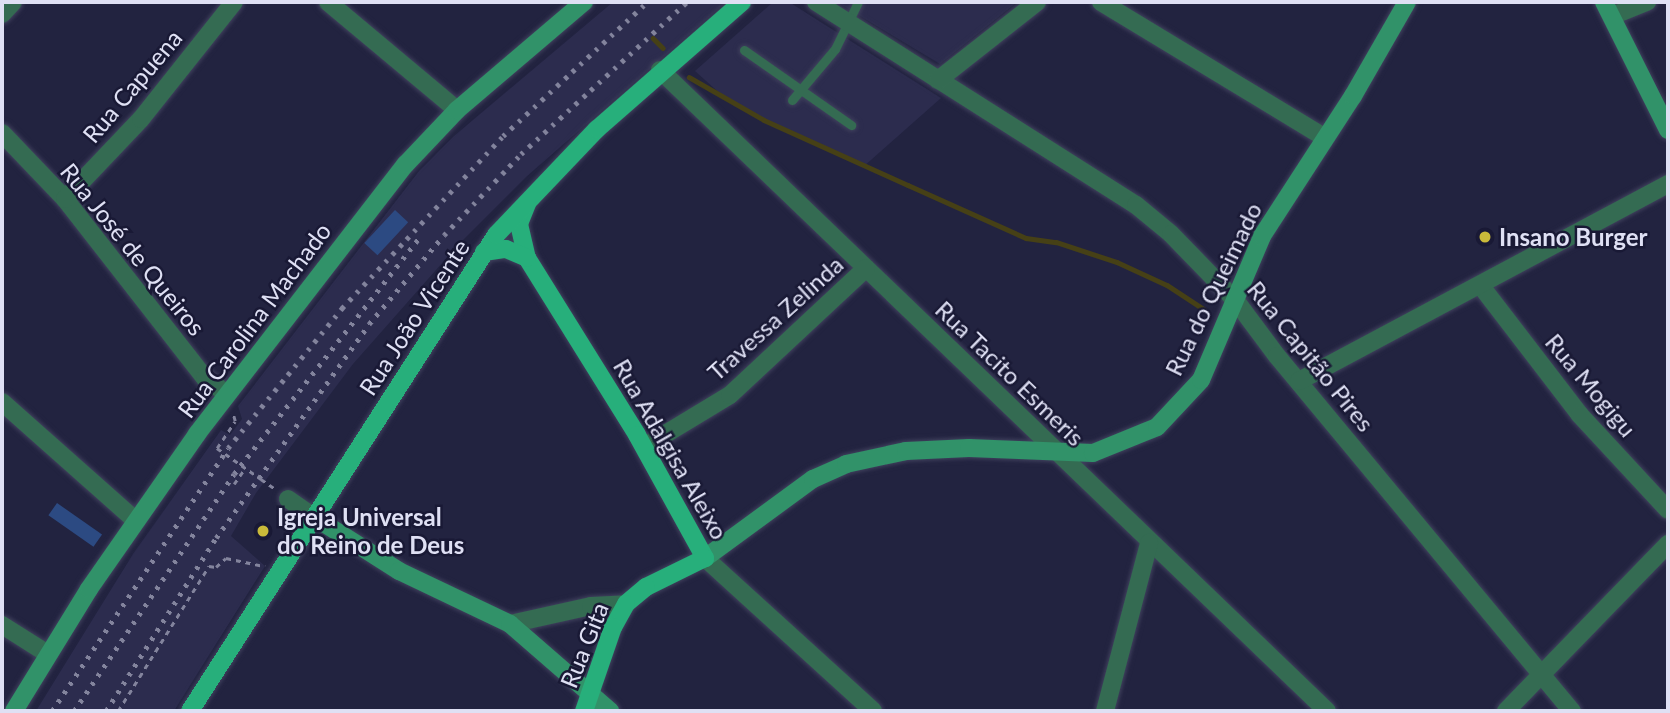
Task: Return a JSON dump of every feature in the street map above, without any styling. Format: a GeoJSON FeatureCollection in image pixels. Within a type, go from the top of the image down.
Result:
{"type":"FeatureCollection","features":[{"type":"Feature","properties":{"kind":"main road","name":"Rua Carolina Machado"},"geometry":{"type":"LineString","coordinates":[[14,711],[48,654],[136,521],[227,394],[406,164],[457,110],[584,2]]}},
{"type":"Feature","properties":{"kind":"main road","name":"Rua João Vicente"},"geometry":{"type":"LineString","coordinates":[[190,711],[278,570],[484,253],[528,201],[660,71],[742,2]]}},
{"type":"Feature","properties":{"kind":"main road","name":"Rua do Queimado"},"geometry":{"type":"LineString","coordinates":[[705,558],[813,479],[846,464],[906,451],[969,447],[1093,453],[1157,427],[1201,380],[1262,236],[1402,4]]}},
{"type":"Feature","properties":{"kind":"main road"},"geometry":{"type":"LineString","coordinates":[[1608,9],[1668,130]]}},
{"type":"Feature","properties":{"kind":"main road","name":"Rua Adalgisa Aleixo"},"geometry":{"type":"LineString","coordinates":[[528,201],[519,224],[527,258],[644,447],[705,558]]}},
{"type":"Feature","properties":{"kind":"main road"},"geometry":{"type":"LineString","coordinates":[[484,253],[506,248],[527,258]]}},
{"type":"Feature","properties":{"kind":"main road"},"geometry":{"type":"LineString","coordinates":[[314,517],[399,571],[510,624],[610,711]]}},
{"type":"Feature","properties":{"kind":"main road","name":"Rua Gita"},"geometry":{"type":"LineString","coordinates":[[584,711],[589,691],[626,604],[646,587],[705,558]]}},
{"type":"Feature","properties":{"kind":"street"},"geometry":{"type":"LineString","coordinates":[[2,14],[13,2]]}},
{"type":"Feature","properties":{"kind":"street","name":"Rua Capuena"},"geometry":{"type":"LineString","coordinates":[[65,199],[141,119],[234,2]]}},
{"type":"Feature","properties":{"kind":"street"},"geometry":{"type":"LineString","coordinates":[[328,2],[457,110]]}},
{"type":"Feature","properties":{"kind":"street","name":"Rua Capitão Pires"},"geometry":{"type":"LineString","coordinates":[[816,2],[1136,205],[1236,300],[1299,381],[1572,711]]}},
{"type":"Feature","properties":{"kind":"street"},"geometry":{"type":"LineString","coordinates":[[938,79],[1037,2]]}},
{"type":"Feature","properties":{"kind":"street"},"geometry":{"type":"LineString","coordinates":[[1101,2],[1324,137]]}},
{"type":"Feature","properties":{"kind":"street"},"geometry":{"type":"LineString","coordinates":[[1608,9],[1647,2]]}},
{"type":"Feature","properties":{"kind":"street","name":"Rua Tacito Esmeris"},"geometry":{"type":"LineString","coordinates":[[660,71],[1326,711]]}},
{"type":"Feature","properties":{"kind":"street","name":"Rua José de Queiros"},"geometry":{"type":"LineString","coordinates":[[2,133],[65,199],[205,378],[227,394]]}},
{"type":"Feature","properties":{"kind":"street"},"geometry":{"type":"LineString","coordinates":[[1299,381],[1668,184]]}},
{"type":"Feature","properties":{"kind":"street","name":"Travessa Zelinda"},"geometry":{"type":"LineString","coordinates":[[644,447],[730,395],[866,268]]}},
{"type":"Feature","properties":{"kind":"street","name":"Rua Mogigu"},"geometry":{"type":"LineString","coordinates":[[1481,286],[1580,415],[1668,510]]}},
{"type":"Feature","properties":{"kind":"street"},"geometry":{"type":"LineString","coordinates":[[2,402],[136,521]]}},
{"type":"Feature","properties":{"kind":"street"},"geometry":{"type":"LineString","coordinates":[[284,496],[314,517]]}},
{"type":"Feature","properties":{"kind":"street"},"geometry":{"type":"LineString","coordinates":[[1105,711],[1149,543]]}},
{"type":"Feature","properties":{"kind":"street"},"geometry":{"type":"LineString","coordinates":[[1506,711],[1668,544]]}},
{"type":"Feature","properties":{"kind":"street","name":"Rua Adalgisa Aleixo"},"geometry":{"type":"LineString","coordinates":[[705,558],[873,711]]}},
{"type":"Feature","properties":{"kind":"street"},"geometry":{"type":"LineString","coordinates":[[510,624],[591,606],[626,604]]}},
{"type":"Feature","properties":{"kind":"street"},"geometry":{"type":"LineString","coordinates":[[2,625],[48,654]]}},
{"type":"Feature","properties":{"kind":"lane"},"geometry":{"type":"LineString","coordinates":[[792,100],[835,49],[858,2]]}},
{"type":"Feature","properties":{"kind":"lane"},"geometry":{"type":"LineString","coordinates":[[744,50],[802,88],[851,125]]}},
{"type":"Feature","properties":{"kind":"path"},"geometry":{"type":"LineString","coordinates":[[235,421],[217,448],[284,496]]}},
{"type":"Feature","properties":{"kind":"path"},"geometry":{"type":"LineString","coordinates":[[234,484],[245,468]]}},
{"type":"Feature","properties":{"kind":"path"},"geometry":{"type":"LineString","coordinates":[[118,711],[209,566],[216,567],[226,558],[240,558],[278,570]]}},
{"type":"Feature","properties":{"kind":"shaded area"},"geometry":{"type":"Polygon","coordinates":[[[613,2],[726,2],[526,177],[458,245],[353,364],[256,493],[231,536],[265,566],[174,711],[36,711],[133,554],[221,430],[230,435],[242,419],[238,406],[419,171],[454,136],[613,2]]]}},
{"type":"Feature","properties":{"kind":"shaded area"},"geometry":{"type":"Polygon","coordinates":[[[789,2],[941,98],[863,167],[734,106],[695,71],[772,3],[789,2]]]}},
{"type":"Feature","properties":{"kind":"shaded area"},"geometry":{"type":"Polygon","coordinates":[[[837,2],[1017,2],[940,64],[837,2]]]}},
{"type":"Feature","properties":{"kind":"building"},"geometry":{"type":"Polygon","coordinates":[[[395,210],[408,222],[377,255],[364,243],[395,210]]]}},
{"type":"Feature","properties":{"kind":"building"},"geometry":{"type":"Polygon","coordinates":[[[57,503],[102,535],[93,547],[48,515],[57,503]]]}},
{"type":"Feature","properties":{"kind":"waterway"},"geometry":{"type":"LineString","coordinates":[[653,38],[663,48]]}},
{"type":"Feature","properties":{"kind":"waterway"},"geometry":{"type":"LineString","coordinates":[[689,77],[764,120],[1026,238],[1056,242],[1117,262],[1167,285],[1205,310]]}},
{"type":"Feature","properties":{"kind":"railway"},"geometry":{"type":"LineString","coordinates":[[52,711],[228,448],[342,308],[503,136],[647,2]]}},
{"type":"Feature","properties":{"kind":"railway"},"geometry":{"type":"LineString","coordinates":[[106,711],[216,538],[369,324],[444,235],[521,154],[687,2]]}},
{"type":"Feature","properties":{"kind":"railway"},"geometry":{"type":"LineString","coordinates":[[74,711],[234,474],[420,237]]}},
{"type":"Feature","properties":{"kind":"place","name":"Insano Burger"},"geometry":{"type":"Point","coordinates":[1485,237]}},
{"type":"Feature","properties":{"kind":"place","name":"Igreja Universal do Reino de Deus"},"geometry":{"type":"Point","coordinates":[263,531]}}]}
